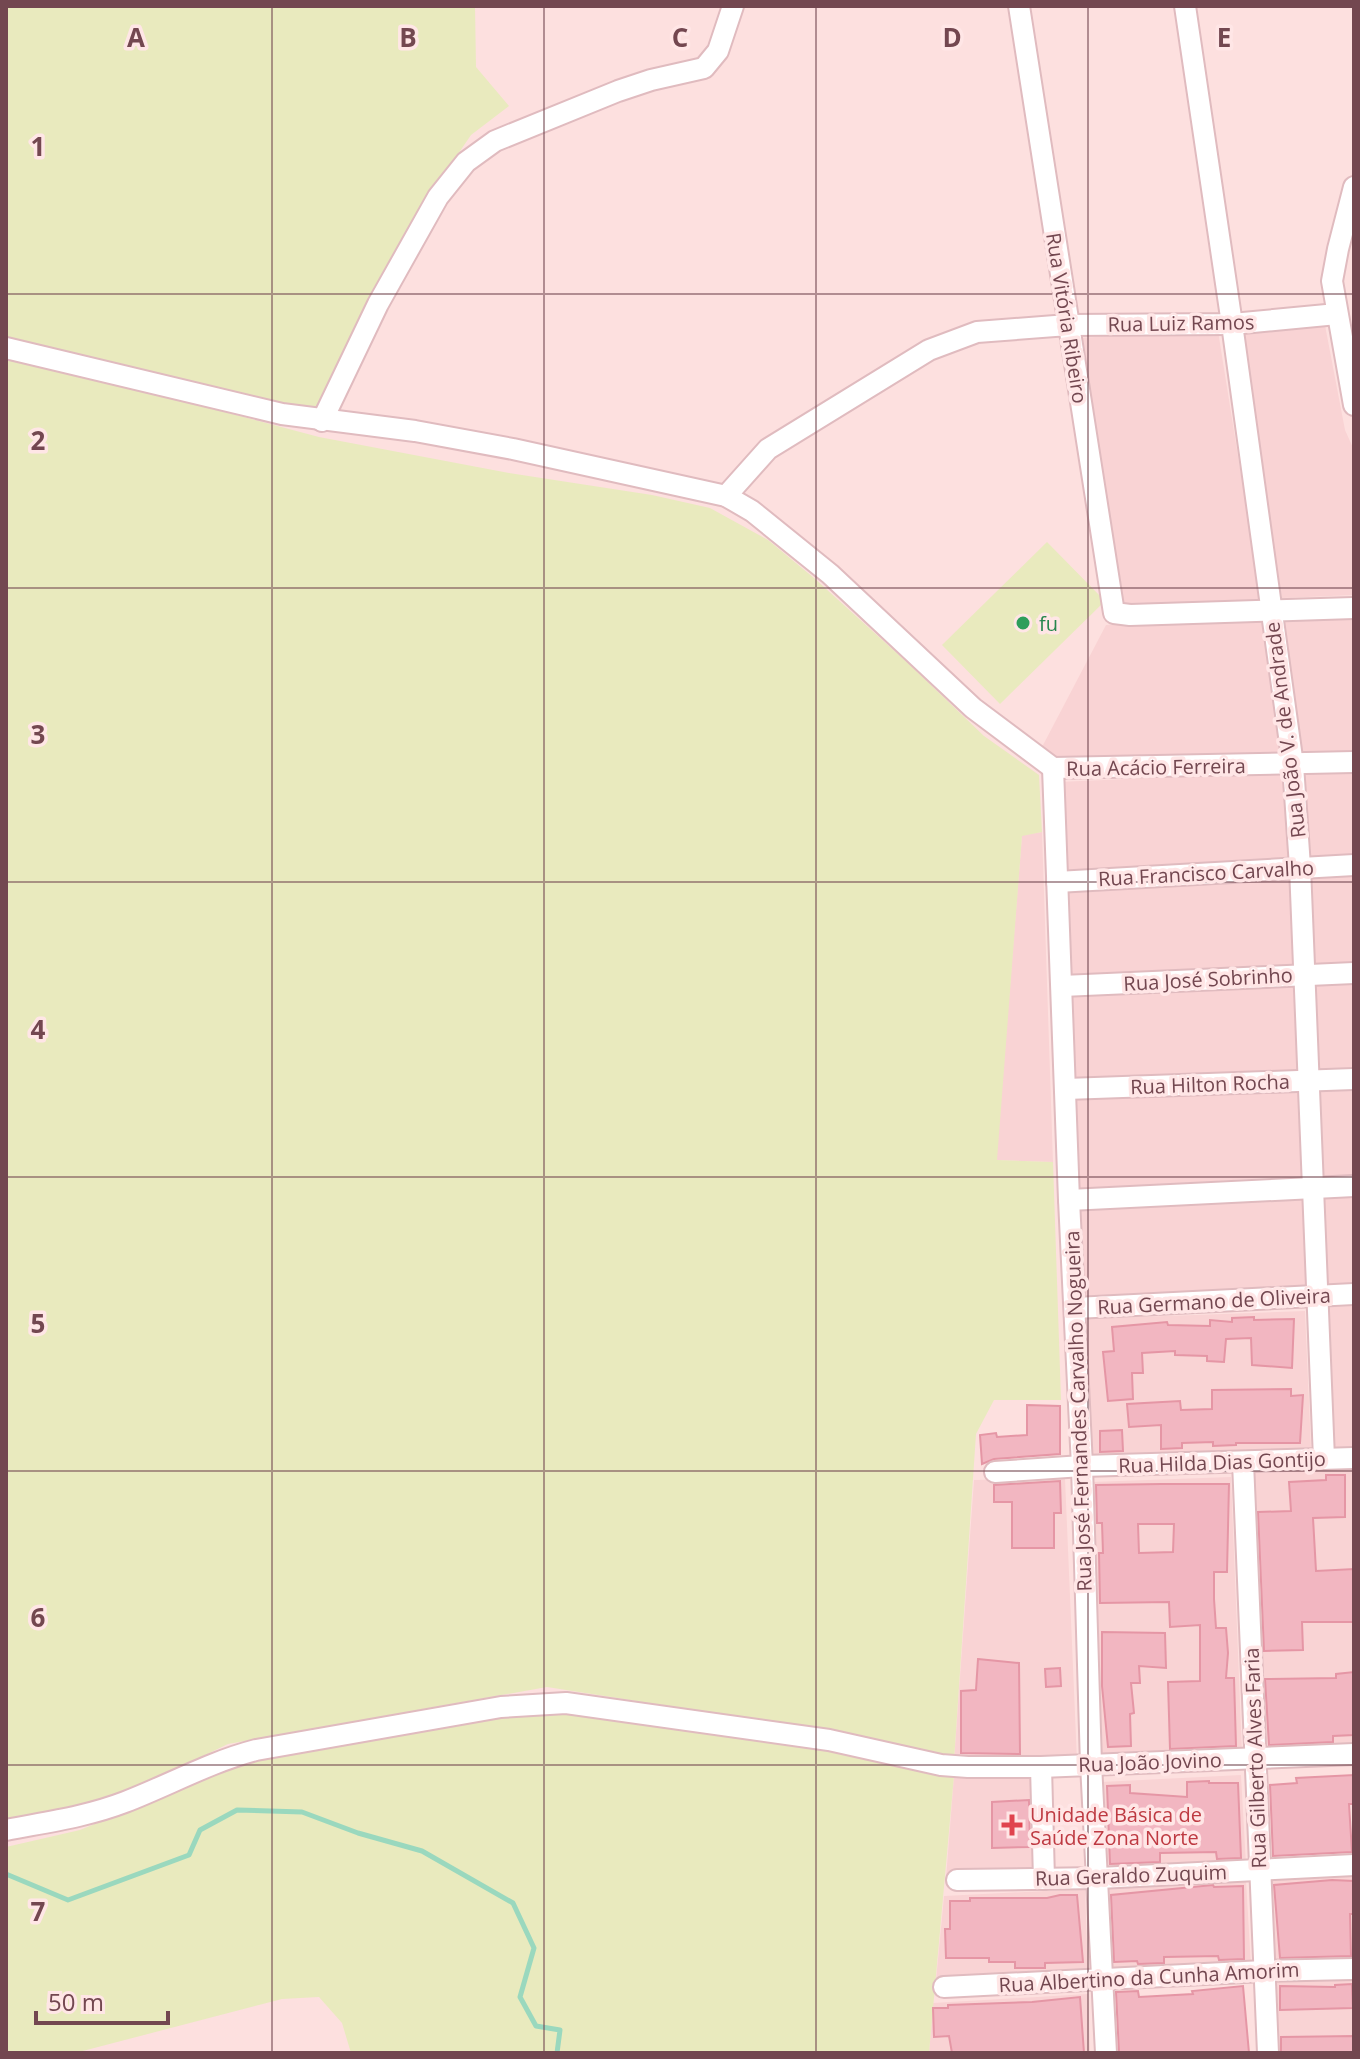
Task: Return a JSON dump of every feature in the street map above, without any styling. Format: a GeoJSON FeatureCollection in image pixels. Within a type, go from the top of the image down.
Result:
{"type":"FeatureCollection","features":[{"type":"Feature","properties":{"kind":"street"},"geometry":{"type":"LineString","coordinates":[[322,421],[378,304],[438,197],[466,162],[495,141],[618,91],[704,68],[718,51],[733,6]]}},
{"type":"Feature","properties":{"kind":"street","name":"Rua Vitória Ribeiro"},"geometry":{"type":"LineString","coordinates":[[1019,6],[1112,609],[1114,613],[1130,615],[1271,610]]}},
{"type":"Feature","properties":{"kind":"street","name":"Rua João V. de Andrade"},"geometry":{"type":"LineString","coordinates":[[1185,6],[1293,765],[1300,867],[1324,1459]]}},
{"type":"Feature","properties":{"kind":"street"},"geometry":{"type":"LineString","coordinates":[[1354,187],[1332,281],[1354,405]]}},
{"type":"Feature","properties":{"kind":"street","name":"Rua Luiz Ramos"},"geometry":{"type":"LineString","coordinates":[[726,496],[768,449],[929,350],[977,332],[1068,325],[1232,324],[1337,314]]}},
{"type":"Feature","properties":{"kind":"street"},"geometry":{"type":"LineString","coordinates":[[6,348],[268,411],[322,421],[415,431],[513,449],[726,496],[752,511],[819,565],[973,708],[1053,768]]}},
{"type":"Feature","properties":{"kind":"street"},"geometry":{"type":"LineString","coordinates":[[1271,610],[1354,608]]}},
{"type":"Feature","properties":{"kind":"street","name":"Rua Acácio Ferreira"},"geometry":{"type":"LineString","coordinates":[[1053,768],[1354,762]]}},
{"type":"Feature","properties":{"kind":"street","name":"Rua José Fernandes Carvalho Nogueira"},"geometry":{"type":"LineString","coordinates":[[1053,768],[1091,1764],[1106,2053]]}},
{"type":"Feature","properties":{"kind":"street","name":"Rua Francisco Carvalho"},"geometry":{"type":"LineString","coordinates":[[1057,882],[1354,865]]}},
{"type":"Feature","properties":{"kind":"street","name":"Rua José Sobrinho"},"geometry":{"type":"LineString","coordinates":[[1062,986],[1354,973]]}},
{"type":"Feature","properties":{"kind":"street","name":"Rua Hilton Rocha"},"geometry":{"type":"LineString","coordinates":[[1066,1089],[1354,1079]]}},
{"type":"Feature","properties":{"kind":"street"},"geometry":{"type":"LineString","coordinates":[[1069,1200],[1354,1186]]}},
{"type":"Feature","properties":{"kind":"street","name":"Rua Germano de Oliveira"},"geometry":{"type":"LineString","coordinates":[[1075,1308],[1354,1294]]}},
{"type":"Feature","properties":{"kind":"street","name":"Rua Hilda Dias Gontijo"},"geometry":{"type":"LineString","coordinates":[[995,1472],[1082,1466],[1354,1458]]}},
{"type":"Feature","properties":{"kind":"street","name":"Rua Gilberto Alves Faria"},"geometry":{"type":"LineString","coordinates":[[1243,1462],[1268,2053]]}},
{"type":"Feature","properties":{"kind":"street","name":"Rua João Jovino"},"geometry":{"type":"LineString","coordinates":[[6,1830],[75,1819],[124,1803],[231,1756],[256,1750],[537,1703],[599,1706],[829,1740],[941,1765],[1041,1767],[1354,1754]]}},
{"type":"Feature","properties":{"kind":"street"},"geometry":{"type":"LineString","coordinates":[[1041,1767],[1044,1879]]}},
{"type":"Feature","properties":{"kind":"street","name":"Rua Geraldo Zuquim"},"geometry":{"type":"LineString","coordinates":[[957,1880],[1099,1878],[1354,1865]]}},
{"type":"Feature","properties":{"kind":"street","name":"Rua Albertino da Cunha Amorim"},"geometry":{"type":"LineString","coordinates":[[944,1987],[1354,1969]]}},
{"type":"Feature","properties":{"kind":"shaded area"},"geometry":{"type":"Polygon","coordinates":[[[1324,320],[1345,430],[1354,450],[1354,595],[1282,598],[1238,328],[1324,320]]]}},
{"type":"Feature","properties":{"kind":"shaded area"},"geometry":{"type":"Polygon","coordinates":[[[1218,331],[1262,606],[1117,611],[1076,338],[1218,331]]]}},
{"type":"Feature","properties":{"kind":"shaded area"},"geometry":{"type":"Polygon","coordinates":[[[1354,614],[1354,760],[1300,761],[1278,617],[1354,614]]]}},
{"type":"Feature","properties":{"kind":"shaded area"},"geometry":{"type":"Polygon","coordinates":[[[1262,617],[1284,759],[1059,763],[1042,747],[1106,625],[1262,617]]]}},
{"type":"Feature","properties":{"kind":"shaded area"},"geometry":{"type":"Polygon","coordinates":[[[1354,769],[1354,861],[1306,864],[1301,772],[1354,769]]]}},
{"type":"Feature","properties":{"kind":"shaded area"},"geometry":{"type":"Polygon","coordinates":[[[1289,772],[1293,862],[1064,874],[1058,782],[1289,772]]]}},
{"type":"Feature","properties":{"kind":"shaded area"},"geometry":{"type":"Polygon","coordinates":[[[1042,832],[1053,1162],[996,1160],[1022,835],[1042,832]]]}},
{"type":"Feature","properties":{"kind":"shaded area"},"geometry":{"type":"Polygon","coordinates":[[[1354,872],[1354,968],[1310,970],[1307,874],[1354,872]]]}},
{"type":"Feature","properties":{"kind":"shaded area"},"geometry":{"type":"Polygon","coordinates":[[[1293,877],[1297,967],[1067,978],[1062,888],[1293,877]]]}},
{"type":"Feature","properties":{"kind":"shaded area"},"geometry":{"type":"Polygon","coordinates":[[[1354,980],[1354,1075],[1313,1076],[1309,981],[1354,980]]]}},
{"type":"Feature","properties":{"kind":"shaded area"},"geometry":{"type":"Polygon","coordinates":[[[1293,983],[1298,1073],[1071,1085],[1067,995],[1293,983]]]}},
{"type":"Feature","properties":{"kind":"shaded area"},"geometry":{"type":"Polygon","coordinates":[[[1300,1086],[1305,1176],[1074,1189],[1072,1098],[1300,1086]]]}},
{"type":"Feature","properties":{"kind":"shaded area"},"geometry":{"type":"Polygon","coordinates":[[[1354,1088],[1354,1178],[1318,1179],[1314,1090],[1354,1088]]]}},
{"type":"Feature","properties":{"kind":"shaded area"},"geometry":{"type":"Polygon","coordinates":[[[1354,1194],[1354,1289],[1322,1291],[1317,1196],[1354,1194]]]}},
{"type":"Feature","properties":{"kind":"shaded area"},"geometry":{"type":"Polygon","coordinates":[[[1304,1197],[1308,1287],[1082,1298],[1077,1208],[1304,1197]]]}},
{"type":"Feature","properties":{"kind":"shaded area"},"geometry":{"type":"Polygon","coordinates":[[[1354,1306],[1354,1453],[1329,1454],[1324,1307],[1354,1306]]]}},
{"type":"Feature","properties":{"kind":"shaded area"},"geometry":{"type":"Polygon","coordinates":[[[1305,1311],[1311,1449],[1088,1459],[1082,1319],[1305,1311]]]}},
{"type":"Feature","properties":{"kind":"shaded area"},"geometry":{"type":"Polygon","coordinates":[[[1354,1468],[1354,1749],[1263,1753],[1249,1473],[1354,1468]]]}},
{"type":"Feature","properties":{"kind":"shaded area"},"geometry":{"type":"Polygon","coordinates":[[[1231,1477],[1242,1753],[1101,1757],[1091,1482],[1231,1477]]]}},
{"type":"Feature","properties":{"kind":"shaded area"},"geometry":{"type":"Polygon","coordinates":[[[1065,1478],[1077,1761],[954,1761],[974,1480],[1065,1478]]]}},
{"type":"Feature","properties":{"kind":"shaded area"},"geometry":{"type":"Polygon","coordinates":[[[1241,1775],[1246,1864],[1106,1871],[1101,1782],[1241,1775]]]}},
{"type":"Feature","properties":{"kind":"shaded area"},"geometry":{"type":"Polygon","coordinates":[[[954,1776],[1041,1778],[1044,1875],[946,1878],[954,1776]],[[1032,1800],[993,1802],[992,1847],[1032,1847],[1032,1800]]]}},
{"type":"Feature","properties":{"kind":"shaded area"},"geometry":{"type":"Polygon","coordinates":[[[1354,1873],[1354,1961],[1274,1965],[1269,1877],[1354,1873]]]}},
{"type":"Feature","properties":{"kind":"shaded area"},"geometry":{"type":"Polygon","coordinates":[[[1246,1880],[1251,1966],[1111,1972],[1107,1887],[1246,1880]]]}},
{"type":"Feature","properties":{"kind":"shaded area"},"geometry":{"type":"Polygon","coordinates":[[[1085,1889],[1088,1973],[936,1980],[944,1896],[1085,1889]]]}},
{"type":"Feature","properties":{"kind":"shaded area"},"geometry":{"type":"Polygon","coordinates":[[[1354,1975],[1354,2053],[1276,2053],[1272,1979],[1354,1975]]]}},
{"type":"Feature","properties":{"kind":"shaded area"},"geometry":{"type":"Polygon","coordinates":[[[1088,1994],[1090,2053],[929,2053],[933,2003],[1088,1994]]]}},
{"type":"Feature","properties":{"kind":"green space"},"geometry":{"type":"Polygon","coordinates":[[[6,6],[475,6],[476,67],[509,106],[471,135],[428,198],[321,412],[6,345],[6,6]]]}},
{"type":"Feature","properties":{"kind":"green space"},"geometry":{"type":"Polygon","coordinates":[[[6,354],[319,437],[509,473],[652,495],[710,508],[768,540],[911,666],[984,736],[1039,775],[1042,832],[1022,836],[997,1160],[1053,1162],[1061,1400],[994,1400],[976,1434],[954,1761],[828,1731],[547,1687],[228,1744],[122,1795],[6,1822],[6,354]]]}},
{"type":"Feature","properties":{"kind":"green space","name":"fu"},"geometry":{"type":"Polygon","coordinates":[[[1047,542],[1105,601],[1000,704],[942,645],[1047,542]]]}},
{"type":"Feature","properties":{"kind":"green space"},"geometry":{"type":"Polygon","coordinates":[[[538,1709],[832,1747],[934,1774],[954,1776],[929,2053],[351,2053],[342,2023],[319,1997],[282,1999],[75,2053],[6,2053],[6,1847],[80,1830],[233,1768],[262,1760],[538,1709]]]}},
{"type":"Feature","properties":{"kind":"building"},"geometry":{"type":"Polygon","coordinates":[[[1254,1317],[1254,1320],[1294,1319],[1292,1368],[1252,1365],[1251,1338],[1226,1339],[1224,1362],[1207,1361],[1207,1356],[1175,1355],[1175,1351],[1142,1353],[1143,1373],[1132,1373],[1133,1399],[1108,1401],[1103,1352],[1114,1351],[1112,1327],[1167,1322],[1168,1325],[1210,1326],[1210,1320],[1232,1322],[1232,1318],[1254,1317]]]}},
{"type":"Feature","properties":{"kind":"building"},"geometry":{"type":"Polygon","coordinates":[[[1291,1389],[1291,1396],[1303,1395],[1300,1443],[1213,1446],[1213,1442],[1182,1443],[1182,1448],[1161,1449],[1161,1425],[1129,1427],[1127,1404],[1180,1401],[1181,1410],[1212,1409],[1212,1390],[1291,1389]]]}},
{"type":"Feature","properties":{"kind":"building"},"geometry":{"type":"Polygon","coordinates":[[[1027,1405],[1060,1406],[1060,1454],[994,1459],[982,1464],[980,1435],[1027,1435],[1027,1405]]]}},
{"type":"Feature","properties":{"kind":"building"},"geometry":{"type":"Polygon","coordinates":[[[1122,1430],[1123,1451],[1100,1452],[1100,1431],[1122,1430]]]}},
{"type":"Feature","properties":{"kind":"building"},"geometry":{"type":"Polygon","coordinates":[[[1326,1475],[1345,1475],[1345,1517],[1313,1518],[1316,1571],[1354,1569],[1354,1622],[1302,1622],[1303,1650],[1264,1651],[1258,1512],[1291,1511],[1289,1482],[1326,1480],[1326,1475]]]}},
{"type":"Feature","properties":{"kind":"building"},"geometry":{"type":"Polygon","coordinates":[[[1060,1481],[1061,1513],[1054,1513],[1054,1548],[1012,1548],[1012,1502],[994,1502],[994,1485],[1060,1481]]]}},
{"type":"Feature","properties":{"kind":"building"},"geometry":{"type":"Polygon","coordinates":[[[1229,1484],[1227,1572],[1214,1572],[1214,1599],[1216,1628],[1226,1628],[1226,1678],[1234,1678],[1236,1746],[1170,1749],[1168,1682],[1200,1681],[1200,1625],[1170,1627],[1169,1602],[1100,1603],[1102,1523],[1097,1523],[1096,1485],[1229,1484]],[[1138,1524],[1139,1553],[1173,1552],[1174,1524],[1138,1524]]]}},
{"type":"Feature","properties":{"kind":"building"},"geometry":{"type":"Polygon","coordinates":[[[1102,1632],[1165,1633],[1166,1668],[1139,1666],[1140,1683],[1131,1683],[1134,1713],[1130,1714],[1131,1746],[1108,1747],[1102,1686],[1102,1632]]]}},
{"type":"Feature","properties":{"kind":"building"},"geometry":{"type":"Polygon","coordinates":[[[978,1659],[1019,1663],[1020,1754],[961,1753],[961,1691],[976,1690],[978,1659]]]}},
{"type":"Feature","properties":{"kind":"building"},"geometry":{"type":"Polygon","coordinates":[[[1060,1668],[1061,1686],[1046,1687],[1045,1669],[1060,1668]]]}},
{"type":"Feature","properties":{"kind":"building"},"geometry":{"type":"Polygon","coordinates":[[[1354,1672],[1354,1735],[1333,1736],[1333,1742],[1269,1745],[1265,1679],[1336,1678],[1336,1674],[1354,1672]]]}},
{"type":"Feature","properties":{"kind":"building"},"geometry":{"type":"Polygon","coordinates":[[[1354,1775],[1354,1804],[1349,1804],[1352,1852],[1273,1856],[1270,1785],[1297,1783],[1296,1778],[1354,1775]]]}},
{"type":"Feature","properties":{"kind":"building"},"geometry":{"type":"Polygon","coordinates":[[[1187,1782],[1238,1783],[1241,1858],[1217,1859],[1216,1852],[1160,1853],[1160,1862],[1110,1864],[1107,1786],[1130,1785],[1130,1793],[1187,1797],[1187,1782]]]}},
{"type":"Feature","properties":{"kind":"building","name":"Unidade Básica de Saúde Zona Norte"},"geometry":{"type":"Polygon","coordinates":[[[1029,1800],[1030,1847],[992,1848],[992,1802],[1029,1800]]]}},
{"type":"Feature","properties":{"kind":"building"},"geometry":{"type":"Polygon","coordinates":[[[1354,1881],[1354,1914],[1350,1914],[1351,1956],[1280,1958],[1274,1885],[1354,1881]]]}},
{"type":"Feature","properties":{"kind":"building"},"geometry":{"type":"Polygon","coordinates":[[[1213,1885],[1243,1886],[1244,1959],[1164,1957],[1164,1963],[1114,1962],[1111,1895],[1213,1885]]]}},
{"type":"Feature","properties":{"kind":"building"},"geometry":{"type":"Polygon","coordinates":[[[1077,1895],[1083,1962],[1045,1963],[1045,1968],[1015,1968],[1015,1962],[989,1962],[989,1958],[946,1958],[945,1929],[950,1929],[950,1901],[1077,1895]]]}},
{"type":"Feature","properties":{"kind":"building"},"geometry":{"type":"Polygon","coordinates":[[[1352,1984],[1353,2008],[1280,2010],[1280,1986],[1335,1987],[1352,1984]]]}},
{"type":"Feature","properties":{"kind":"building"},"geometry":{"type":"Polygon","coordinates":[[[1243,1986],[1249,2053],[1119,2053],[1116,1992],[1138,1991],[1139,1997],[1193,1994],[1192,1991],[1243,1986]]]}},
{"type":"Feature","properties":{"kind":"building"},"geometry":{"type":"Polygon","coordinates":[[[1080,1997],[1084,2053],[952,2053],[949,2036],[934,2037],[933,2008],[1080,1997]]]}},
{"type":"Feature","properties":{"kind":"building"},"geometry":{"type":"Polygon","coordinates":[[[1354,2036],[1354,2053],[1281,2053],[1281,2037],[1354,2036]]]}},
{"type":"Feature","properties":{"kind":"waterway"},"geometry":{"type":"LineString","coordinates":[[6,1874],[68,1900],[189,1855],[200,1830],[237,1810],[302,1812],[358,1833],[422,1851],[513,1903],[534,1948],[520,1997],[536,2026],[560,2030],[557,2053]]}},
{"type":"Feature","properties":{"kind":"place","name":"fu"},"geometry":{"type":"Point","coordinates":[1023,623]}},
{"type":"Feature","properties":{"kind":"place","name":"Unidade Básica de Saúde Zona Norte"},"geometry":{"type":"Point","coordinates":[1012,1825]}}]}
